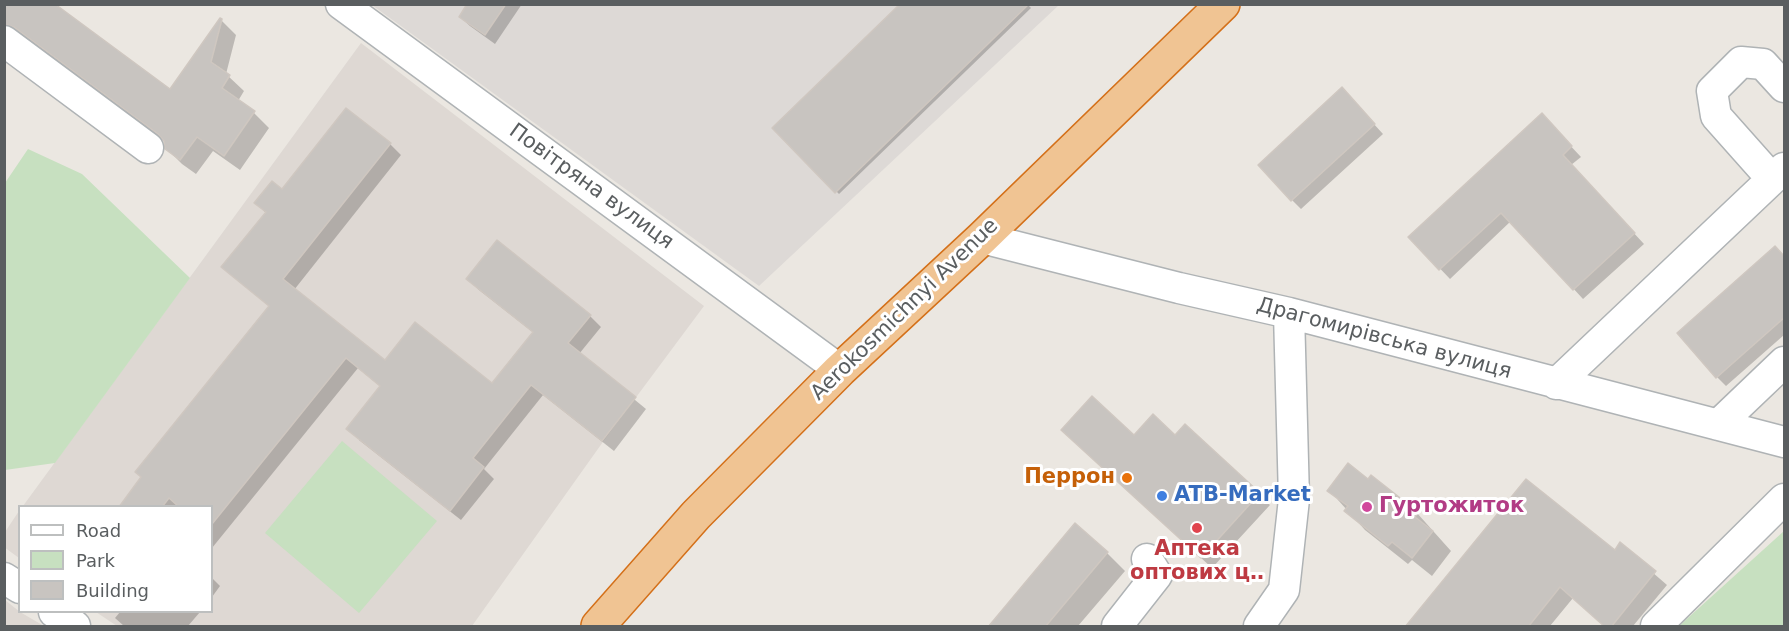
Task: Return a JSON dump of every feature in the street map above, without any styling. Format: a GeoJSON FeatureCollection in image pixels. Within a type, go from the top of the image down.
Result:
{"type":"FeatureCollection","features":[{"type":"Feature","properties":{"kind":"highway","name":"Aerokosmichnyi Avenue"},"geometry":{"type":"LineString","coordinates":[[598,627],[696,515],[840,370],[982,238],[1223,4]]}},
{"type":"Feature","properties":{"kind":"street","name":"Повітряна вулиця"},"geometry":{"type":"LineString","coordinates":[[341,4],[840,370]]}},
{"type":"Feature","properties":{"kind":"street"},"geometry":{"type":"LineString","coordinates":[[4,41],[148,148]]}},
{"type":"Feature","properties":{"kind":"street"},"geometry":{"type":"LineString","coordinates":[[1556,384],[1778,173],[1716,116],[1712,91],[1741,62],[1763,64],[1785,87]]}},
{"type":"Feature","properties":{"kind":"street","name":"Драгомирівська вулиця"},"geometry":{"type":"LineString","coordinates":[[982,238],[1179,288],[1289,313],[1785,442]]}},
{"type":"Feature","properties":{"kind":"street"},"geometry":{"type":"LineString","coordinates":[[1259,627],[1284,590],[1294,499],[1289,313]]}},
{"type":"Feature","properties":{"kind":"street"},"geometry":{"type":"LineString","coordinates":[[1718,425],[1785,362]]}},
{"type":"Feature","properties":{"kind":"street"},"geometry":{"type":"LineString","coordinates":[[1656,627],[1785,499]]}},
{"type":"Feature","properties":{"kind":"street"},"geometry":{"type":"LineString","coordinates":[[1117,627],[1157,575],[1147,559]]}},
{"type":"Feature","properties":{"kind":"street"},"geometry":{"type":"LineString","coordinates":[[4,578],[18,587]]}},
{"type":"Feature","properties":{"kind":"street"},"geometry":{"type":"LineString","coordinates":[[55,613],[75,627]]}},
{"type":"Feature","properties":{"kind":"shaded area"},"geometry":{"type":"Polygon","coordinates":[[[372,5],[1059,5],[759,286],[372,5]]]}},
{"type":"Feature","properties":{"kind":"shaded area"},"geometry":{"type":"Polygon","coordinates":[[[361,43],[704,306],[605,439],[472,626],[117,626],[98,613],[213,613],[213,505],[24,505],[361,43]]]}},
{"type":"Feature","properties":{"kind":"shaded area"},"geometry":{"type":"Polygon","coordinates":[[[18,512],[18,557],[4,547],[5,532],[18,512]]]}},
{"type":"Feature","properties":{"kind":"shaded area"},"geometry":{"type":"Polygon","coordinates":[[[5,600],[18,610],[18,613],[44,626],[5,626],[5,600]]]}},
{"type":"Feature","properties":{"kind":"green space"},"geometry":{"type":"Polygon","coordinates":[[[28,149],[82,174],[190,278],[55,463],[5,470],[5,183],[28,149]]]}},
{"type":"Feature","properties":{"kind":"green space"},"geometry":{"type":"Polygon","coordinates":[[[342,441],[437,521],[359,613],[265,533],[342,441]]]}},
{"type":"Feature","properties":{"kind":"green space"},"geometry":{"type":"Polygon","coordinates":[[[1784,531],[1784,626],[1679,626],[1784,531]]]}},
{"type":"Feature","properties":{"kind":"building"},"geometry":{"type":"Polygon","coordinates":[[[4,4],[55,4],[170,89],[220,18],[222,19],[211,62],[230,75],[222,88],[255,111],[224,156],[197,137],[180,160],[165,149],[164,141],[158,134],[14,27],[4,24],[4,4]]]}},
{"type":"Feature","properties":{"kind":"building"},"geometry":{"type":"Polygon","coordinates":[[[467,4],[506,4],[485,35],[459,17],[467,4]]]}},
{"type":"Feature","properties":{"kind":"building"},"geometry":{"type":"Polygon","coordinates":[[[900,4],[1029,4],[835,193],[772,128],[900,4]]]}},
{"type":"Feature","properties":{"kind":"building"},"geometry":{"type":"Polygon","coordinates":[[[1342,87],[1375,124],[1291,201],[1258,165],[1342,87]]]}},
{"type":"Feature","properties":{"kind":"building"},"geometry":{"type":"Polygon","coordinates":[[[346,108],[391,143],[283,279],[385,360],[415,322],[492,383],[533,332],[466,279],[497,240],[591,315],[568,343],[636,397],[602,441],[531,385],[473,458],[484,467],[450,511],[346,429],[380,386],[346,358],[213,523],[213,505],[177,505],[169,498],[164,505],[120,505],[141,477],[135,472],[269,306],[221,267],[266,212],[254,203],[272,181],[282,189],[346,108]]]}},
{"type":"Feature","properties":{"kind":"building"},"geometry":{"type":"Polygon","coordinates":[[[1542,113],[1572,146],[1563,155],[1635,233],[1573,290],[1501,213],[1439,270],[1408,237],[1542,113]]]}},
{"type":"Feature","properties":{"kind":"building"},"geometry":{"type":"Polygon","coordinates":[[[1775,246],[1785,257],[1785,317],[1716,378],[1677,333],[1775,246]]]}},
{"type":"Feature","properties":{"kind":"building"},"geometry":{"type":"Polygon","coordinates":[[[1092,396],[1134,435],[1153,414],[1175,435],[1185,424],[1260,493],[1201,558],[1061,430],[1092,396]]]}},
{"type":"Feature","properties":{"kind":"building"},"geometry":{"type":"Polygon","coordinates":[[[1348,463],[1368,479],[1371,475],[1418,512],[1415,517],[1433,531],[1412,558],[1392,542],[1388,546],[1344,511],[1348,506],[1327,491],[1348,463]]]}},
{"type":"Feature","properties":{"kind":"building"},"geometry":{"type":"Polygon","coordinates":[[[1526,479],[1615,550],[1620,542],[1656,571],[1611,627],[1605,627],[1560,587],[1528,627],[1405,627],[1526,479]]]}},
{"type":"Feature","properties":{"kind":"building"},"geometry":{"type":"Polygon","coordinates":[[[1075,523],[1108,552],[1045,627],[988,627],[1075,523]]]}},
{"type":"Feature","properties":{"kind":"place","name":"Перрон"},"geometry":{"type":"Point","coordinates":[1127,478]}},
{"type":"Feature","properties":{"kind":"place","name":"ATB-Market"},"geometry":{"type":"Point","coordinates":[1162,496]}},
{"type":"Feature","properties":{"kind":"place","name":"Гуртожиток"},"geometry":{"type":"Point","coordinates":[1367,507]}},
{"type":"Feature","properties":{"kind":"place","name":"Аптека оптових ц‥"},"geometry":{"type":"Point","coordinates":[1197,528]}}]}
